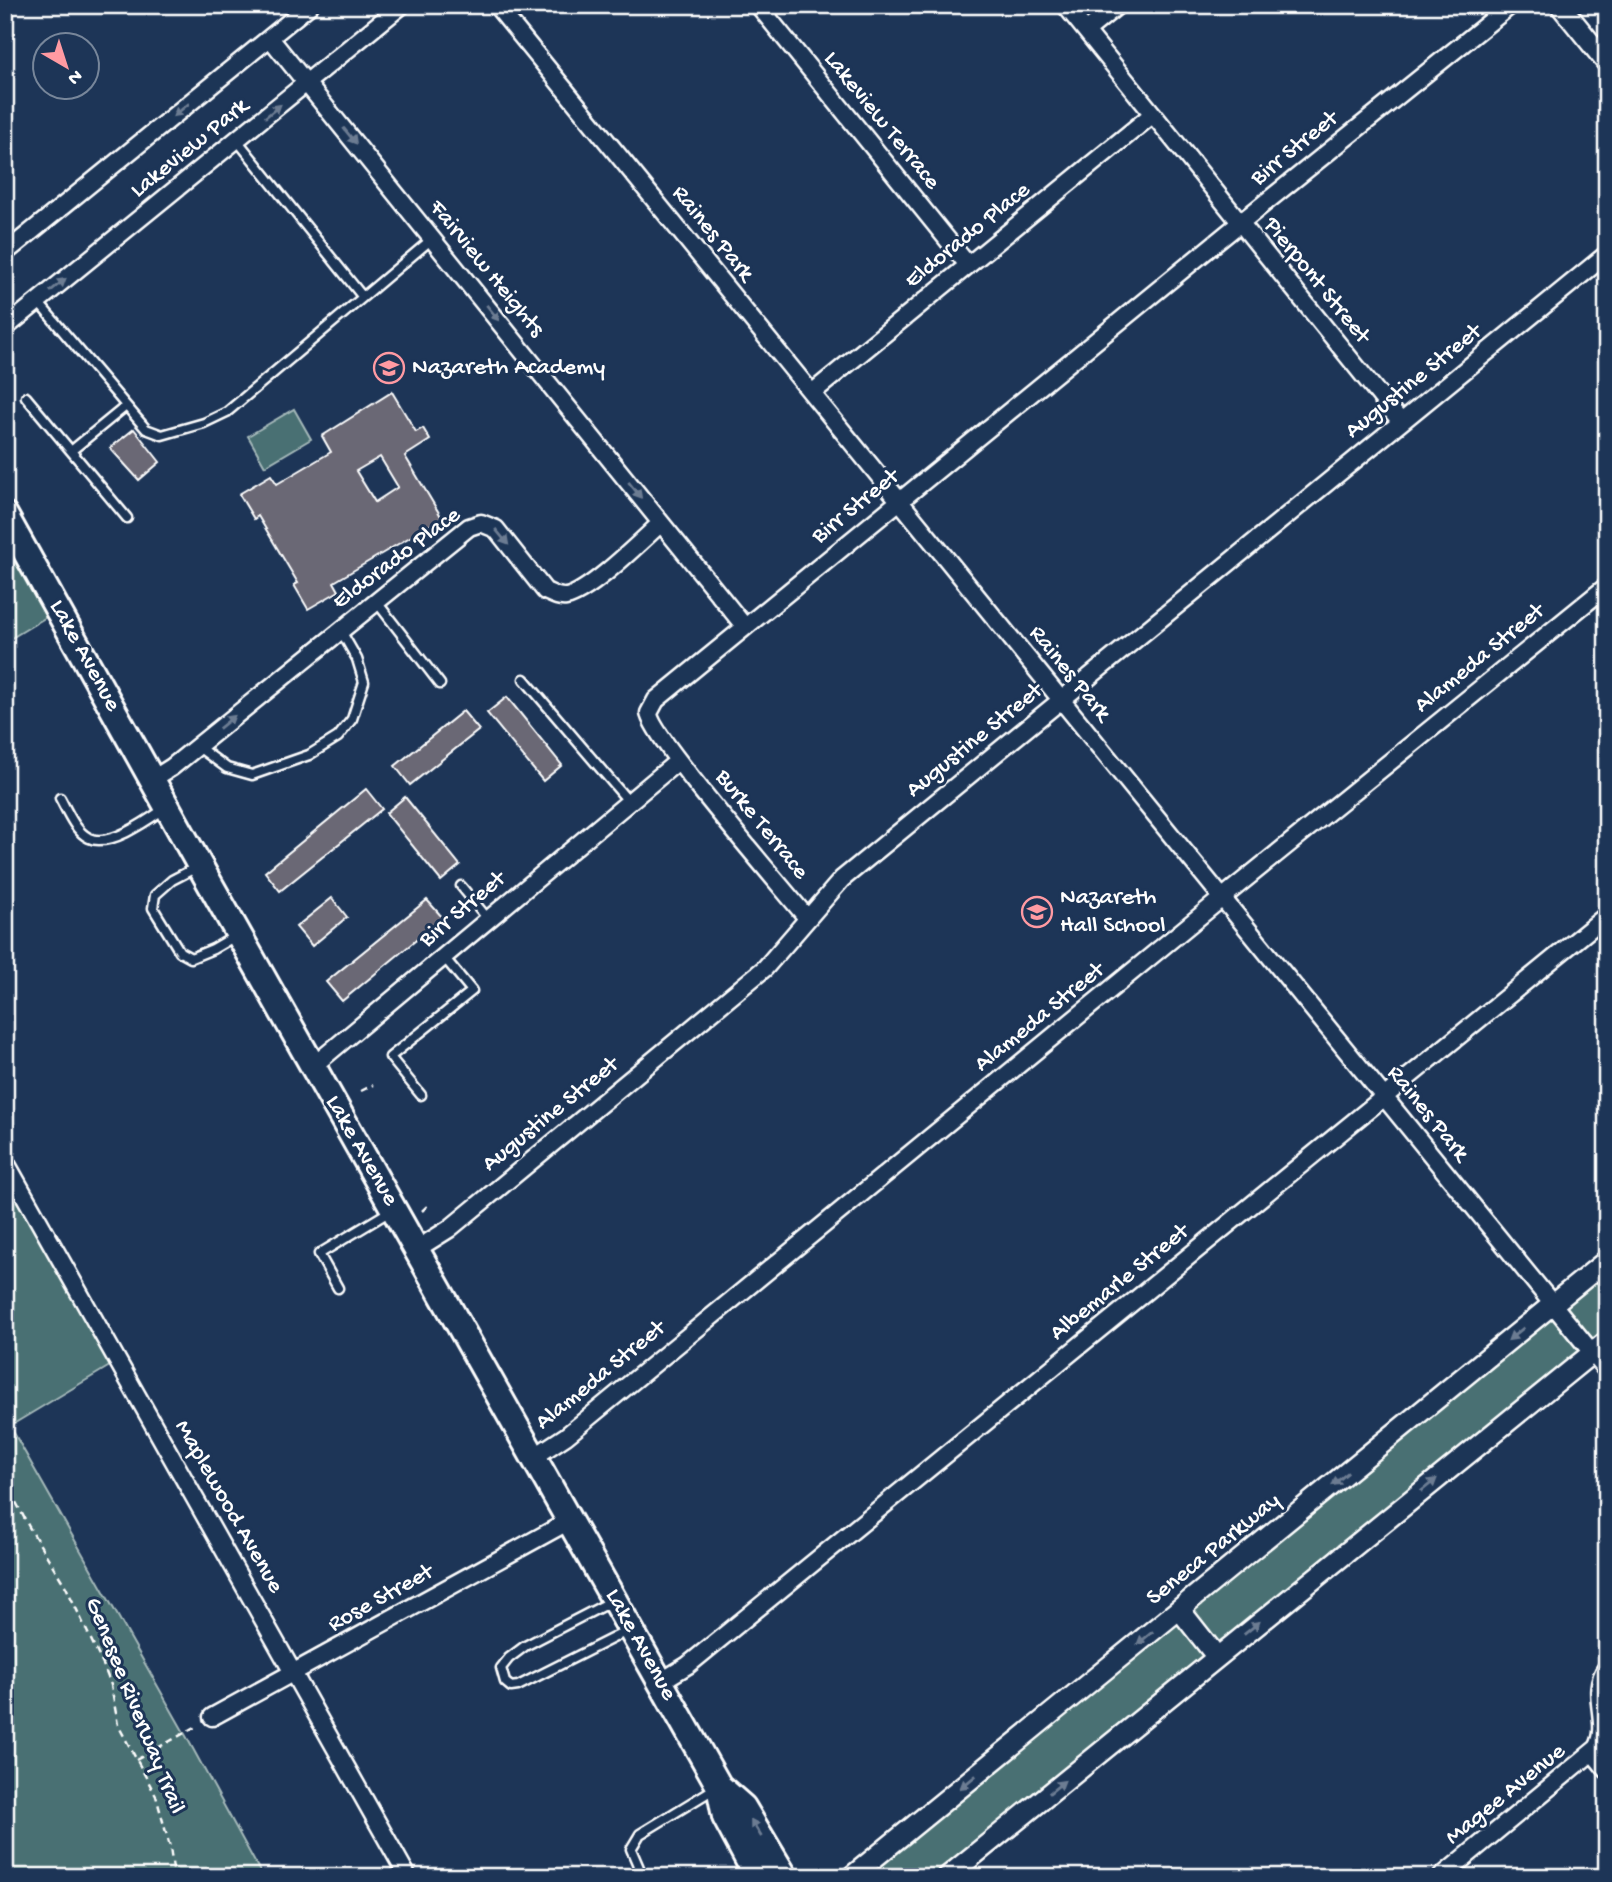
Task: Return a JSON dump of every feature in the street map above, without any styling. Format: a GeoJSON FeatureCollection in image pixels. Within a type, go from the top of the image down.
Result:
{"type":"FeatureCollection","features":[{"type":"Feature","properties":{"kind":"main road","name":"Lake Avenue"},"geometry":{"type":"LineString","coordinates":[[5,515],[719,1786],[743,1807],[785,1877]]}},
{"type":"Feature","properties":{"kind":"main road","name":"Lake Avenue"},"geometry":{"type":"LineString","coordinates":[[719,1786],[725,1817],[757,1877]]}},
{"type":"Feature","properties":{"kind":"street","name":"Lakeview Park"},"geometry":{"type":"LineString","coordinates":[[5,253],[310,5]]}},
{"type":"Feature","properties":{"kind":"street","name":"Lakeview Park"},"geometry":{"type":"LineString","coordinates":[[5,328],[402,5]]}},
{"type":"Feature","properties":{"kind":"street","name":"Raines Park"},"geometry":{"type":"LineString","coordinates":[[496,5],[1552,1304],[1599,1347],[1607,1371]]}},
{"type":"Feature","properties":{"kind":"street","name":"Lakeview Terrace"},"geometry":{"type":"LineString","coordinates":[[758,5],[968,265]]}},
{"type":"Feature","properties":{"kind":"street","name":"Pierpont Street"},"geometry":{"type":"LineString","coordinates":[[1065,5],[1401,422]]}},
{"type":"Feature","properties":{"kind":"street"},"geometry":{"type":"LineString","coordinates":[[1086,31],[1118,5]]}},
{"type":"Feature","properties":{"kind":"street","name":"Birr Street"},"geometry":{"type":"LineString","coordinates":[[313,1066],[678,761],[649,718],[656,700],[1511,5]]}},
{"type":"Feature","properties":{"kind":"street"},"geometry":{"type":"LineString","coordinates":[[1560,5],[1607,63]]}},
{"type":"Feature","properties":{"kind":"street","name":"Fairview Heights"},"geometry":{"type":"LineString","coordinates":[[270,38],[745,627]]}},
{"type":"Feature","properties":{"kind":"street","name":"Eldorado Place"},"geometry":{"type":"LineString","coordinates":[[812,393],[1153,114]]}},
{"type":"Feature","properties":{"kind":"street","name":"Augustine Street"},"geometry":{"type":"LineString","coordinates":[[417,1249],[449,1228],[765,968],[842,878],[1607,254]]}},
{"type":"Feature","properties":{"kind":"street","name":"Eldorado Place"},"geometry":{"type":"LineString","coordinates":[[153,779],[469,527],[481,523],[496,529],[545,591],[556,597],[567,597],[592,583],[662,523]]}},
{"type":"Feature","properties":{"kind":"street","name":"Alameda Street"},"geometry":{"type":"LineString","coordinates":[[534,1457],[566,1436],[1607,586]]}},
{"type":"Feature","properties":{"kind":"street","name":"Burke Terrace"},"geometry":{"type":"LineString","coordinates":[[678,761],[807,918]]}},
{"type":"Feature","properties":{"kind":"street","name":"Albemarle Street"},"geometry":{"type":"LineString","coordinates":[[660,1682],[688,1665],[1607,915]]}},
{"type":"Feature","properties":{"kind":"street","name":"Maplewood Avenue"},"geometry":{"type":"LineString","coordinates":[[5,1161],[408,1877]]}},
{"type":"Feature","properties":{"kind":"street","name":"Seneca Parkway"},"geometry":{"type":"LineString","coordinates":[[851,1877],[1607,1260]]}},
{"type":"Feature","properties":{"kind":"street"},"geometry":{"type":"LineString","coordinates":[[947,1877],[1599,1347]]}},
{"type":"Feature","properties":{"kind":"street","name":"Rose Street"},"geometry":{"type":"LineString","coordinates":[[212,1717],[571,1521]]}},
{"type":"Feature","properties":{"kind":"street"},"geometry":{"type":"LineString","coordinates":[[1180,1610],[1217,1657]]}},
{"type":"Feature","properties":{"kind":"street","name":"Magee Avenue"},"geometry":{"type":"LineString","coordinates":[[1441,1877],[1593,1753],[1604,1736],[1605,1722],[1599,1682],[1607,1667]]}},
{"type":"Feature","properties":{"kind":"street"},"geometry":{"type":"LineString","coordinates":[[1593,1753],[1607,1770]]}},
{"type":"Feature","properties":{"kind":"lane"},"geometry":{"type":"LineString","coordinates":[[237,140],[362,296]]}},
{"type":"Feature","properties":{"kind":"lane"},"geometry":{"type":"LineString","coordinates":[[38,302],[146,429],[162,435],[204,423],[227,412],[433,238]]}},
{"type":"Feature","properties":{"kind":"lane"},"geometry":{"type":"LineString","coordinates":[[26,397],[127,518]]}},
{"type":"Feature","properties":{"kind":"lane"},"geometry":{"type":"LineString","coordinates":[[71,451],[126,406]]}},
{"type":"Feature","properties":{"kind":"lane"},"geometry":{"type":"LineString","coordinates":[[376,601],[440,684]]}},
{"type":"Feature","properties":{"kind":"lane"},"geometry":{"type":"LineString","coordinates":[[197,746],[227,768],[253,775],[309,755],[338,737],[352,719],[364,682],[358,659],[340,630]]}},
{"type":"Feature","properties":{"kind":"lane"},"geometry":{"type":"LineString","coordinates":[[524,679],[629,802]]}},
{"type":"Feature","properties":{"kind":"lane"},"geometry":{"type":"LineString","coordinates":[[60,798],[77,827],[88,838],[100,841],[117,836],[169,807]]}},
{"type":"Feature","properties":{"kind":"lane"},"geometry":{"type":"LineString","coordinates":[[200,866],[172,880],[155,895],[153,908],[180,952],[191,958],[213,950],[239,933]]}},
{"type":"Feature","properties":{"kind":"lane"},"geometry":{"type":"LineString","coordinates":[[461,886],[488,919]]}},
{"type":"Feature","properties":{"kind":"lane"},"geometry":{"type":"LineString","coordinates":[[421,1094],[390,1057],[472,990],[443,956]]}},
{"type":"Feature","properties":{"kind":"lane"},"geometry":{"type":"LineString","coordinates":[[338,1288],[319,1254],[395,1209]]}},
{"type":"Feature","properties":{"kind":"lane"},"geometry":{"type":"LineString","coordinates":[[615,1600],[516,1652],[501,1668],[505,1682],[511,1687],[518,1686],[631,1629]]}},
{"type":"Feature","properties":{"kind":"lane"},"geometry":{"type":"LineString","coordinates":[[643,1877],[631,1849],[640,1834],[719,1786]]}},
{"type":"Feature","properties":{"kind":"path"},"geometry":{"type":"LineString","coordinates":[[361,1091],[373,1085]]}},
{"type":"Feature","properties":{"kind":"path"},"geometry":{"type":"LineString","coordinates":[[422,1211],[427,1206]]}},
{"type":"Feature","properties":{"kind":"path","name":"Genesee Riverway Trail"},"geometry":{"type":"LineString","coordinates":[[5,1480],[29,1527],[66,1587],[100,1658],[111,1685],[118,1725],[160,1806],[174,1877]]}},
{"type":"Feature","properties":{"kind":"path"},"geometry":{"type":"LineString","coordinates":[[136,1760],[212,1717]]}},
{"type":"Feature","properties":{"kind":"green space"},"geometry":{"type":"Polygon","coordinates":[[[294,409],[311,439],[265,466],[248,436],[294,409]]]}},
{"type":"Feature","properties":{"kind":"green space"},"geometry":{"type":"Polygon","coordinates":[[[5,515],[58,610],[5,642],[5,515]]]}},
{"type":"Feature","properties":{"kind":"green space"},"geometry":{"type":"Polygon","coordinates":[[[5,1158],[118,1361],[10,1426],[263,1877],[5,1877],[5,1158]]]}},
{"type":"Feature","properties":{"kind":"green space"},"geometry":{"type":"Polygon","coordinates":[[[1607,1273],[1607,1331],[935,1877],[865,1877],[1607,1273]]]}},
{"type":"Feature","properties":{"kind":"building"},"geometry":{"type":"Polygon","coordinates":[[[392,392],[416,432],[423,428],[430,440],[405,456],[442,518],[334,582],[339,591],[308,609],[294,585],[298,583],[258,516],[254,519],[239,494],[271,475],[277,484],[331,452],[322,436],[392,392]],[[380,457],[356,471],[375,502],[398,487],[380,457]]]}},
{"type":"Feature","properties":{"kind":"building"},"geometry":{"type":"Polygon","coordinates":[[[134,429],[160,462],[139,480],[110,448],[134,429]]]}},
{"type":"Feature","properties":{"kind":"building"},"geometry":{"type":"Polygon","coordinates":[[[507,697],[562,765],[543,781],[487,713],[507,697]]]}},
{"type":"Feature","properties":{"kind":"building"},"geometry":{"type":"Polygon","coordinates":[[[463,711],[479,730],[410,785],[395,766],[463,711]]]}},
{"type":"Feature","properties":{"kind":"building"},"geometry":{"type":"Polygon","coordinates":[[[366,789],[382,809],[280,891],[265,872],[366,789]]]}},
{"type":"Feature","properties":{"kind":"building"},"geometry":{"type":"Polygon","coordinates":[[[405,797],[460,865],[441,881],[386,813],[405,797]]]}},
{"type":"Feature","properties":{"kind":"building"},"geometry":{"type":"Polygon","coordinates":[[[332,898],[347,917],[312,946],[296,927],[332,898]]]}},
{"type":"Feature","properties":{"kind":"building"},"geometry":{"type":"Polygon","coordinates":[[[427,900],[443,918],[342,1001],[326,982],[427,900]]]}},
{"type":"Feature","properties":{"kind":"place","name":"Nazareth Academy"},"geometry":{"type":"Point","coordinates":[389,368]}},
{"type":"Feature","properties":{"kind":"place","name":"Nazareth Hall School"},"geometry":{"type":"Point","coordinates":[1037,912]}}]}
